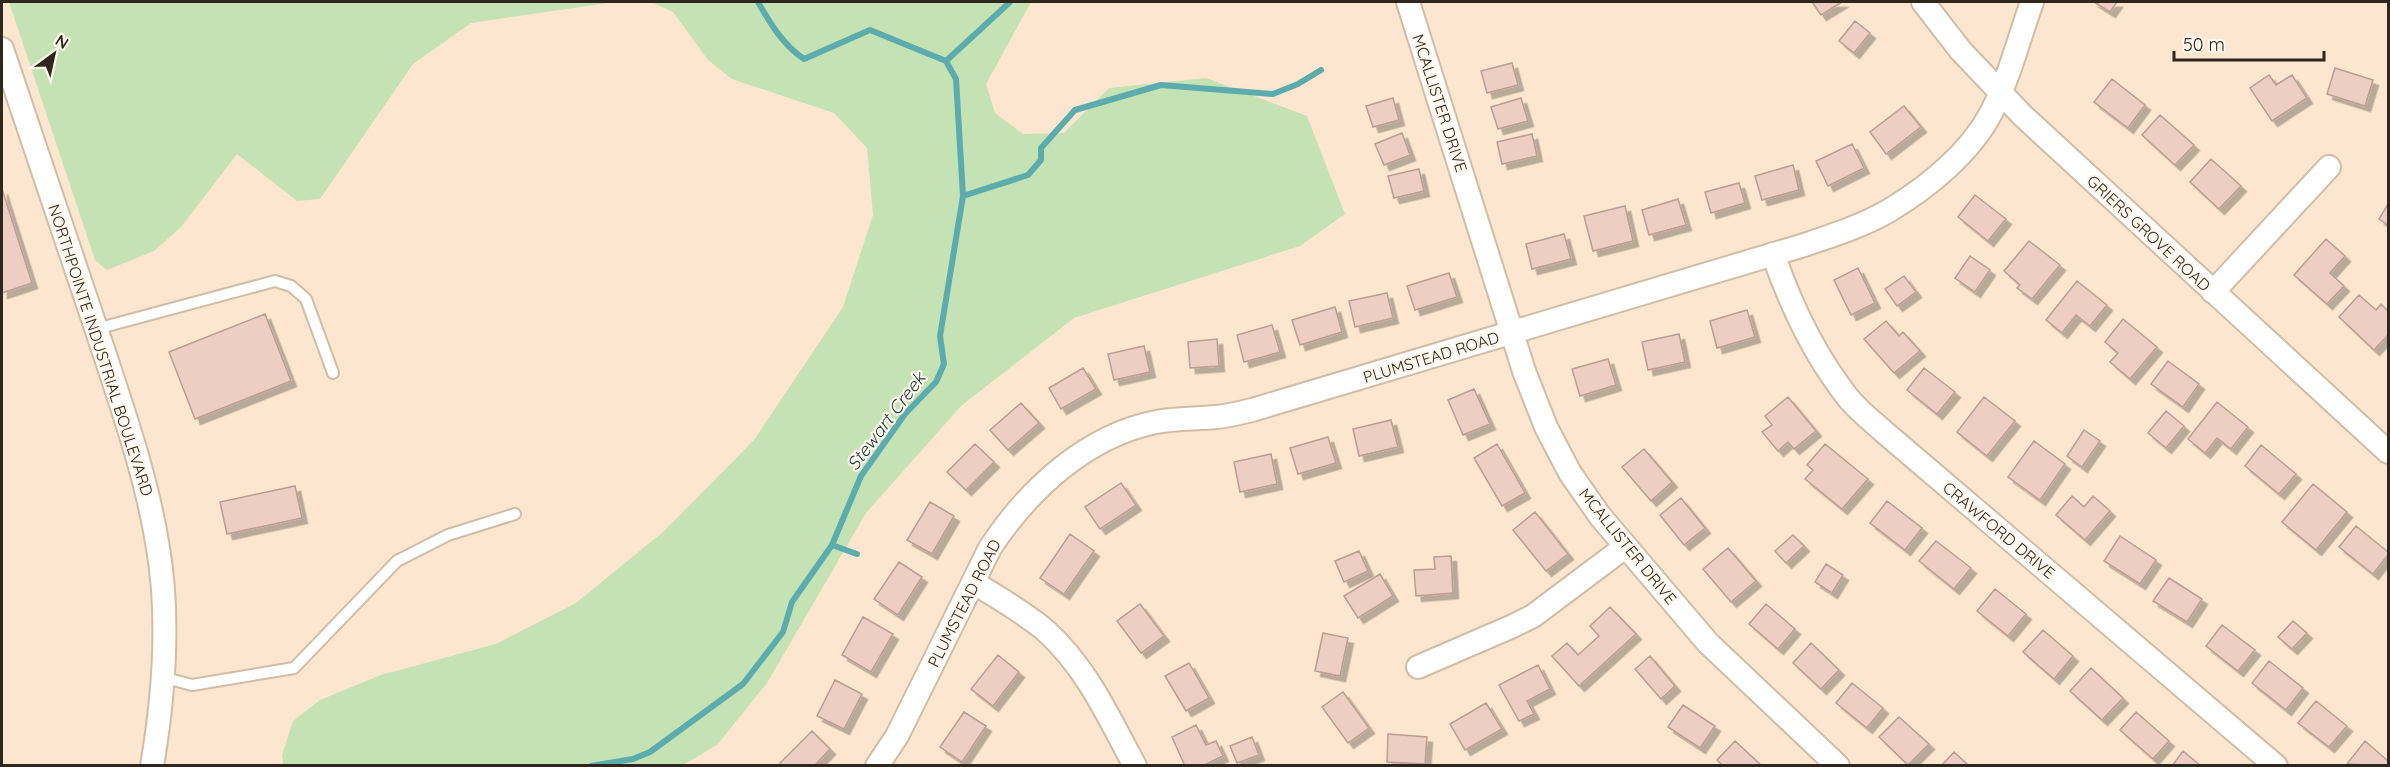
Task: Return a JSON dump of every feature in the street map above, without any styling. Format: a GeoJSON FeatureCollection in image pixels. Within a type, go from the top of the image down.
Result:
{"type":"FeatureCollection","features":[{"type":"Feature","properties":{"kind":"street","name":"MCALLISTER DRIVE"},"geometry":{"type":"LineString","coordinates":[[1408,2],[1524,371],[1546,427],[1570,473],[1625,548],[1708,643],[1838,765]]}},
{"type":"Feature","properties":{"kind":"street","name":"GRIERS GROVE ROAD"},"geometry":{"type":"LineString","coordinates":[[1923,2],[1961,51],[2000,92],[2388,452]]}},
{"type":"Feature","properties":{"kind":"street","name":"PLUMSTEAD ROAD"},"geometry":{"type":"LineString","coordinates":[[877,765],[897,736],[990,548],[1026,501],[1055,474],[1089,449],[1120,433],[1153,422],[1178,418],[1215,417],[1252,410],[1511,333],[1773,254],[1852,228],[1889,211],[1928,183],[1973,140],[1991,114],[2031,2]]}},
{"type":"Feature","properties":{"kind":"street","name":"NORTHPOINTE INDUSTRIAL BOULEVARD"},"geometry":{"type":"LineString","coordinates":[[2,49],[96,329],[148,493],[159,550],[164,608],[160,719],[152,765]]}},
{"type":"Feature","properties":{"kind":"street"},"geometry":{"type":"LineString","coordinates":[[2213,292],[2329,167]]}},
{"type":"Feature","properties":{"kind":"street","name":"CRAWFORD DRIVE"},"geometry":{"type":"LineString","coordinates":[[1773,254],[1795,311],[1818,354],[1850,400],[1882,431],[2276,765]]}},
{"type":"Feature","properties":{"kind":"street"},"geometry":{"type":"LineString","coordinates":[[1418,667],[1533,616],[1625,548]]}},
{"type":"Feature","properties":{"kind":"street"},"geometry":{"type":"LineString","coordinates":[[973,582],[1046,631],[1074,661],[1094,687],[1135,765]]}},
{"type":"Feature","properties":{"kind":"lane"},"geometry":{"type":"LineString","coordinates":[[96,329],[275,281],[291,286],[306,300],[333,373]]}},
{"type":"Feature","properties":{"kind":"lane"},"geometry":{"type":"LineString","coordinates":[[162,677],[192,685],[294,668],[397,561],[448,535],[515,514]]}},
{"type":"Feature","properties":{"kind":"green space"},"geometry":{"type":"Polygon","coordinates":[[[9,2],[615,2],[471,23],[413,64],[320,199],[297,201],[237,154],[181,227],[154,251],[107,270],[95,260],[9,2]]]}},
{"type":"Feature","properties":{"kind":"green space"},"geometry":{"type":"Polygon","coordinates":[[[651,2],[1031,2],[986,84],[995,113],[1023,134],[1064,133],[1109,88],[1206,78],[1307,116],[1345,214],[1300,246],[1074,318],[961,406],[866,513],[767,683],[717,745],[683,765],[283,765],[282,755],[293,721],[320,700],[381,675],[496,644],[576,603],[663,532],[754,440],[843,307],[873,215],[867,148],[834,113],[732,79],[708,60],[673,12],[651,2]]]}},
{"type":"Feature","properties":{"kind":"building"},"geometry":{"type":"Polygon","coordinates":[[[1812,2],[1842,2],[1821,15],[1812,2]]]}},
{"type":"Feature","properties":{"kind":"building"},"geometry":{"type":"Polygon","coordinates":[[[2094,2],[2117,2],[2110,12],[2094,2]]]}},
{"type":"Feature","properties":{"kind":"building"},"geometry":{"type":"Polygon","coordinates":[[[1855,21],[1870,33],[1854,53],[1839,41],[1855,21]]]}},
{"type":"Feature","properties":{"kind":"building"},"geometry":{"type":"Polygon","coordinates":[[[1512,63],[1518,85],[1487,93],[1481,71],[1512,63]]]}},
{"type":"Feature","properties":{"kind":"building"},"geometry":{"type":"Polygon","coordinates":[[[2335,68],[2373,80],[2365,106],[2327,94],[2335,68]]]}},
{"type":"Feature","properties":{"kind":"building"},"geometry":{"type":"Polygon","coordinates":[[[2269,75],[2276,85],[2292,75],[2307,98],[2272,121],[2250,88],[2269,75]]]}},
{"type":"Feature","properties":{"kind":"building"},"geometry":{"type":"Polygon","coordinates":[[[2112,79],[2145,105],[2128,128],[2094,102],[2112,79]]]}},
{"type":"Feature","properties":{"kind":"building"},"geometry":{"type":"Polygon","coordinates":[[[1393,98],[1399,120],[1373,127],[1366,106],[1393,98]]]}},
{"type":"Feature","properties":{"kind":"building"},"geometry":{"type":"Polygon","coordinates":[[[1521,98],[1528,121],[1498,129],[1491,107],[1521,98]]]}},
{"type":"Feature","properties":{"kind":"building"},"geometry":{"type":"Polygon","coordinates":[[[1904,106],[1921,127],[1886,154],[1870,132],[1904,106]]]}},
{"type":"Feature","properties":{"kind":"building"},"geometry":{"type":"Polygon","coordinates":[[[2160,115],[2194,145],[2175,165],[2142,135],[2160,115]]]}},
{"type":"Feature","properties":{"kind":"building"},"geometry":{"type":"Polygon","coordinates":[[[1402,133],[1410,155],[1384,165],[1375,144],[1402,133]]]}},
{"type":"Feature","properties":{"kind":"building"},"geometry":{"type":"Polygon","coordinates":[[[1532,134],[1537,156],[1502,164],[1497,142],[1532,134]]]}},
{"type":"Feature","properties":{"kind":"building"},"geometry":{"type":"Polygon","coordinates":[[[1852,144],[1864,168],[1828,186],[1816,161],[1852,144]]]}},
{"type":"Feature","properties":{"kind":"building"},"geometry":{"type":"Polygon","coordinates":[[[2211,159],[2241,186],[2219,209],[2190,182],[2211,159]]]}},
{"type":"Feature","properties":{"kind":"building"},"geometry":{"type":"Polygon","coordinates":[[[1793,165],[1799,190],[1762,200],[1755,176],[1793,165]]]}},
{"type":"Feature","properties":{"kind":"building"},"geometry":{"type":"Polygon","coordinates":[[[1419,169],[1424,191],[1394,198],[1388,176],[1419,169]]]}},
{"type":"Feature","properties":{"kind":"building"},"geometry":{"type":"Polygon","coordinates":[[[1739,183],[1745,203],[1711,213],[1705,192],[1739,183]]]}},
{"type":"Feature","properties":{"kind":"building"},"geometry":{"type":"Polygon","coordinates":[[[2,189],[32,283],[2,293],[2,189]]]}},
{"type":"Feature","properties":{"kind":"building"},"geometry":{"type":"Polygon","coordinates":[[[1975,195],[2006,219],[1988,241],[1958,217],[1975,195]]]}},
{"type":"Feature","properties":{"kind":"building"},"geometry":{"type":"Polygon","coordinates":[[[1678,199],[1686,225],[1649,235],[1642,210],[1678,199]]]}},
{"type":"Feature","properties":{"kind":"building"},"geometry":{"type":"Polygon","coordinates":[[[2388,204],[2388,225],[2379,219],[2388,204]]]}},
{"type":"Feature","properties":{"kind":"building"},"geometry":{"type":"Polygon","coordinates":[[[1625,206],[1633,241],[1593,251],[1584,216],[1625,206]]]}},
{"type":"Feature","properties":{"kind":"building"},"geometry":{"type":"Polygon","coordinates":[[[1564,234],[1571,259],[1532,269],[1526,244],[1564,234]]]}},
{"type":"Feature","properties":{"kind":"building"},"geometry":{"type":"Polygon","coordinates":[[[2326,239],[2345,256],[2330,273],[2344,286],[2327,304],[2294,275],[2326,239]]]}},
{"type":"Feature","properties":{"kind":"building"},"geometry":{"type":"Polygon","coordinates":[[[2029,241],[2060,265],[2032,299],[2017,288],[2020,285],[2004,271],[2029,241]]]}},
{"type":"Feature","properties":{"kind":"building"},"geometry":{"type":"Polygon","coordinates":[[[1970,256],[1990,270],[1975,292],[1955,278],[1970,256]]]}},
{"type":"Feature","properties":{"kind":"building"},"geometry":{"type":"Polygon","coordinates":[[[1858,268],[1875,303],[1851,315],[1834,280],[1858,268]]]}},
{"type":"Feature","properties":{"kind":"building"},"geometry":{"type":"Polygon","coordinates":[[[1449,273],[1457,297],[1415,310],[1407,286],[1449,273]]]}},
{"type":"Feature","properties":{"kind":"building"},"geometry":{"type":"Polygon","coordinates":[[[1904,276],[1916,292],[1897,306],[1885,289],[1904,276]]]}},
{"type":"Feature","properties":{"kind":"building"},"geometry":{"type":"Polygon","coordinates":[[[2077,281],[2107,305],[2090,326],[2076,315],[2062,333],[2046,320],[2077,281]]]}},
{"type":"Feature","properties":{"kind":"building"},"geometry":{"type":"Polygon","coordinates":[[[1387,293],[1393,318],[1355,327],[1349,301],[1387,293]]]}},
{"type":"Feature","properties":{"kind":"building"},"geometry":{"type":"Polygon","coordinates":[[[2359,295],[2376,310],[2381,304],[2388,311],[2388,335],[2374,350],[2339,317],[2359,295]]]}},
{"type":"Feature","properties":{"kind":"building"},"geometry":{"type":"Polygon","coordinates":[[[1335,307],[1342,332],[1300,345],[1292,320],[1335,307]]]}},
{"type":"Feature","properties":{"kind":"building"},"geometry":{"type":"Polygon","coordinates":[[[1747,310],[1755,337],[1717,348],[1710,321],[1747,310]]]}},
{"type":"Feature","properties":{"kind":"building"},"geometry":{"type":"Polygon","coordinates":[[[265,314],[291,381],[195,419],[169,352],[265,314]]]}},
{"type":"Feature","properties":{"kind":"building"},"geometry":{"type":"Polygon","coordinates":[[[2123,319],[2157,347],[2130,379],[2110,362],[2118,353],[2105,342],[2123,319]]]}},
{"type":"Feature","properties":{"kind":"building"},"geometry":{"type":"Polygon","coordinates":[[[1886,321],[1899,336],[1903,332],[1920,351],[1894,373],[1864,339],[1886,321]]]}},
{"type":"Feature","properties":{"kind":"building"},"geometry":{"type":"Polygon","coordinates":[[[1272,325],[1280,352],[1244,362],[1237,335],[1272,325]]]}},
{"type":"Feature","properties":{"kind":"building"},"geometry":{"type":"Polygon","coordinates":[[[1679,334],[1685,362],[1648,370],[1642,342],[1679,334]]]}},
{"type":"Feature","properties":{"kind":"building"},"geometry":{"type":"Polygon","coordinates":[[[1217,339],[1219,366],[1190,368],[1188,342],[1217,339]]]}},
{"type":"Feature","properties":{"kind":"building"},"geometry":{"type":"Polygon","coordinates":[[[1144,346],[1150,372],[1114,380],[1108,354],[1144,346]]]}},
{"type":"Feature","properties":{"kind":"building"},"geometry":{"type":"Polygon","coordinates":[[[1608,359],[1616,385],[1580,396],[1572,369],[1608,359]]]}},
{"type":"Feature","properties":{"kind":"building"},"geometry":{"type":"Polygon","coordinates":[[[2168,361],[2199,384],[2183,407],[2151,384],[2168,361]]]}},
{"type":"Feature","properties":{"kind":"building"},"geometry":{"type":"Polygon","coordinates":[[[1083,368],[1096,389],[1061,409],[1049,388],[1083,368]]]}},
{"type":"Feature","properties":{"kind":"building"},"geometry":{"type":"Polygon","coordinates":[[[1924,368],[1955,392],[1937,414],[1907,390],[1924,368]]]}},
{"type":"Feature","properties":{"kind":"building"},"geometry":{"type":"Polygon","coordinates":[[[1474,389],[1490,424],[1463,435],[1448,400],[1474,389]]]}},
{"type":"Feature","properties":{"kind":"building"},"geometry":{"type":"Polygon","coordinates":[[[1788,397],[1816,431],[1794,449],[1788,442],[1778,451],[1762,432],[1772,425],[1765,416],[1788,397]]]}},
{"type":"Feature","properties":{"kind":"building"},"geometry":{"type":"Polygon","coordinates":[[[1984,397],[2015,421],[1987,456],[1957,432],[1984,397]]]}},
{"type":"Feature","properties":{"kind":"building"},"geometry":{"type":"Polygon","coordinates":[[[2217,402],[2248,427],[2231,449],[2217,438],[2205,453],[2188,439],[2217,402]]]}},
{"type":"Feature","properties":{"kind":"building"},"geometry":{"type":"Polygon","coordinates":[[[1021,403],[1039,423],[1008,450],[990,430],[1021,403]]]}},
{"type":"Feature","properties":{"kind":"building"},"geometry":{"type":"Polygon","coordinates":[[[2166,411],[2184,426],[2166,448],[2148,433],[2166,411]]]}},
{"type":"Feature","properties":{"kind":"building"},"geometry":{"type":"Polygon","coordinates":[[[1391,420],[1398,447],[1359,456],[1353,429],[1391,420]]]}},
{"type":"Feature","properties":{"kind":"building"},"geometry":{"type":"Polygon","coordinates":[[[2084,430],[2100,441],[2082,467],[2067,456],[2084,430]]]}},
{"type":"Feature","properties":{"kind":"building"},"geometry":{"type":"Polygon","coordinates":[[[1328,437],[1336,463],[1298,474],[1290,448],[1328,437]]]}},
{"type":"Feature","properties":{"kind":"building"},"geometry":{"type":"Polygon","coordinates":[[[2034,441],[2065,464],[2040,500],[2008,477],[2034,441]]]}},
{"type":"Feature","properties":{"kind":"building"},"geometry":{"type":"Polygon","coordinates":[[[975,444],[994,462],[966,490],[947,472],[975,444]]]}},
{"type":"Feature","properties":{"kind":"building"},"geometry":{"type":"Polygon","coordinates":[[[1497,444],[1525,493],[1502,506],[1474,458],[1497,444]]]}},
{"type":"Feature","properties":{"kind":"building"},"geometry":{"type":"Polygon","coordinates":[[[1825,444],[1868,479],[1842,509],[1805,479],[1813,470],[1807,465],[1825,444]]]}},
{"type":"Feature","properties":{"kind":"building"},"geometry":{"type":"Polygon","coordinates":[[[2261,445],[2296,474],[2279,494],[2245,466],[2261,445]]]}},
{"type":"Feature","properties":{"kind":"building"},"geometry":{"type":"Polygon","coordinates":[[[1644,449],[1672,482],[1651,501],[1622,467],[1644,449]]]}},
{"type":"Feature","properties":{"kind":"building"},"geometry":{"type":"Polygon","coordinates":[[[1271,454],[1277,484],[1240,492],[1234,462],[1271,454]]]}},
{"type":"Feature","properties":{"kind":"building"},"geometry":{"type":"Polygon","coordinates":[[[1121,483],[1136,505],[1100,529],[1085,507],[1121,483]]]}},
{"type":"Feature","properties":{"kind":"building"},"geometry":{"type":"Polygon","coordinates":[[[2313,484],[2347,512],[2316,550],[2282,522],[2313,484]]]}},
{"type":"Feature","properties":{"kind":"building"},"geometry":{"type":"Polygon","coordinates":[[[295,486],[302,518],[227,534],[220,502],[295,486]]]}},
{"type":"Feature","properties":{"kind":"building"},"geometry":{"type":"Polygon","coordinates":[[[2072,496],[2084,507],[2093,496],[2110,511],[2085,540],[2056,515],[2072,496]]]}},
{"type":"Feature","properties":{"kind":"building"},"geometry":{"type":"Polygon","coordinates":[[[1681,498],[1705,528],[1684,545],[1660,515],[1681,498]]]}},
{"type":"Feature","properties":{"kind":"building"},"geometry":{"type":"Polygon","coordinates":[[[1887,501],[1922,528],[1905,550],[1870,523],[1887,501]]]}},
{"type":"Feature","properties":{"kind":"building"},"geometry":{"type":"Polygon","coordinates":[[[930,502],[954,516],[932,554],[907,540],[930,502]]]}},
{"type":"Feature","properties":{"kind":"building"},"geometry":{"type":"Polygon","coordinates":[[[1535,512],[1568,554],[1546,571],[1513,530],[1535,512]]]}},
{"type":"Feature","properties":{"kind":"building"},"geometry":{"type":"Polygon","coordinates":[[[2356,526],[2388,552],[2373,574],[2339,547],[2356,526]]]}},
{"type":"Feature","properties":{"kind":"building"},"geometry":{"type":"Polygon","coordinates":[[[1070,534],[1094,551],[1064,594],[1040,578],[1070,534]]]}},
{"type":"Feature","properties":{"kind":"building"},"geometry":{"type":"Polygon","coordinates":[[[1793,535],[1804,546],[1786,563],[1775,551],[1793,535]]]}},
{"type":"Feature","properties":{"kind":"building"},"geometry":{"type":"Polygon","coordinates":[[[2120,536],[2156,560],[2140,584],[2104,561],[2120,536]]]}},
{"type":"Feature","properties":{"kind":"building"},"geometry":{"type":"Polygon","coordinates":[[[1936,541],[1971,568],[1954,589],[1919,561],[1936,541]]]}},
{"type":"Feature","properties":{"kind":"building"},"geometry":{"type":"Polygon","coordinates":[[[1728,548],[1756,581],[1731,602],[1703,569],[1728,548]]]}},
{"type":"Feature","properties":{"kind":"building"},"geometry":{"type":"Polygon","coordinates":[[[1359,551],[1368,571],[1344,582],[1335,561],[1359,551]]]}},
{"type":"Feature","properties":{"kind":"building"},"geometry":{"type":"Polygon","coordinates":[[[1451,556],[1453,593],[1416,596],[1414,570],[1435,569],[1434,557],[1451,556]]]}},
{"type":"Feature","properties":{"kind":"building"},"geometry":{"type":"Polygon","coordinates":[[[899,562],[922,577],[898,615],[874,599],[899,562]]]}},
{"type":"Feature","properties":{"kind":"building"},"geometry":{"type":"Polygon","coordinates":[[[1826,564],[1843,575],[1832,593],[1815,582],[1826,564]]]}},
{"type":"Feature","properties":{"kind":"building"},"geometry":{"type":"Polygon","coordinates":[[[1380,574],[1393,596],[1358,618],[1344,596],[1380,574]]]}},
{"type":"Feature","properties":{"kind":"building"},"geometry":{"type":"Polygon","coordinates":[[[2169,578],[2202,599],[2187,622],[2153,601],[2169,578]]]}},
{"type":"Feature","properties":{"kind":"building"},"geometry":{"type":"Polygon","coordinates":[[[1995,589],[2026,614],[2008,636],[1977,611],[1995,589]]]}},
{"type":"Feature","properties":{"kind":"building"},"geometry":{"type":"Polygon","coordinates":[[[1140,604],[1164,636],[1141,653],[1117,621],[1140,604]]]}},
{"type":"Feature","properties":{"kind":"building"},"geometry":{"type":"Polygon","coordinates":[[[1766,604],[1795,629],[1778,649],[1749,624],[1766,604]]]}},
{"type":"Feature","properties":{"kind":"building"},"geometry":{"type":"Polygon","coordinates":[[[1610,607],[1636,634],[1579,686],[1552,656],[1567,643],[1578,655],[1599,636],[1590,626],[1610,607]]]}},
{"type":"Feature","properties":{"kind":"building"},"geometry":{"type":"Polygon","coordinates":[[[863,617],[893,634],[871,672],[842,655],[863,617]]]}},
{"type":"Feature","properties":{"kind":"building"},"geometry":{"type":"Polygon","coordinates":[[[2293,621],[2307,633],[2292,649],[2278,637],[2293,621]]]}},
{"type":"Feature","properties":{"kind":"building"},"geometry":{"type":"Polygon","coordinates":[[[2222,625],[2255,650],[2238,671],[2206,646],[2222,625]]]}},
{"type":"Feature","properties":{"kind":"building"},"geometry":{"type":"Polygon","coordinates":[[[2043,630],[2073,656],[2054,679],[2023,652],[2043,630]]]}},
{"type":"Feature","properties":{"kind":"building"},"geometry":{"type":"Polygon","coordinates":[[[1323,633],[1348,638],[1340,676],[1315,671],[1323,633]]]}},
{"type":"Feature","properties":{"kind":"building"},"geometry":{"type":"Polygon","coordinates":[[[1811,643],[1839,670],[1821,689],[1793,663],[1811,643]]]}},
{"type":"Feature","properties":{"kind":"building"},"geometry":{"type":"Polygon","coordinates":[[[998,655],[1019,672],[993,706],[971,689],[998,655]]]}},
{"type":"Feature","properties":{"kind":"building"},"geometry":{"type":"Polygon","coordinates":[[[1650,656],[1675,686],[1661,699],[1635,669],[1650,656]]]}},
{"type":"Feature","properties":{"kind":"building"},"geometry":{"type":"Polygon","coordinates":[[[2269,661],[2303,688],[2286,710],[2252,683],[2269,661]]]}},
{"type":"Feature","properties":{"kind":"building"},"geometry":{"type":"Polygon","coordinates":[[[1189,663],[1209,698],[1186,711],[1165,676],[1189,663]]]}},
{"type":"Feature","properties":{"kind":"building"},"geometry":{"type":"Polygon","coordinates":[[[1538,665],[1550,689],[1527,701],[1534,714],[1519,721],[1499,685],[1538,665]]]}},
{"type":"Feature","properties":{"kind":"building"},"geometry":{"type":"Polygon","coordinates":[[[2091,668],[2123,698],[2102,720],[2070,691],[2091,668]]]}},
{"type":"Feature","properties":{"kind":"building"},"geometry":{"type":"Polygon","coordinates":[[[835,680],[862,694],[844,729],[817,716],[835,680]]]}},
{"type":"Feature","properties":{"kind":"building"},"geometry":{"type":"Polygon","coordinates":[[[1852,683],[1883,708],[1867,728],[1836,703],[1852,683]]]}},
{"type":"Feature","properties":{"kind":"building"},"geometry":{"type":"Polygon","coordinates":[[[1343,692],[1369,728],[1348,743],[1322,707],[1343,692]]]}},
{"type":"Feature","properties":{"kind":"building"},"geometry":{"type":"Polygon","coordinates":[[[2316,701],[2347,726],[2329,747],[2298,723],[2316,701]]]}},
{"type":"Feature","properties":{"kind":"building"},"geometry":{"type":"Polygon","coordinates":[[[1486,703],[1502,729],[1465,750],[1450,724],[1486,703]]]}},
{"type":"Feature","properties":{"kind":"building"},"geometry":{"type":"Polygon","coordinates":[[[1683,705],[1715,726],[1700,748],[1668,727],[1683,705]]]}},
{"type":"Feature","properties":{"kind":"building"},"geometry":{"type":"Polygon","coordinates":[[[964,712],[986,726],[962,762],[940,747],[964,712]]]}},
{"type":"Feature","properties":{"kind":"building"},"geometry":{"type":"Polygon","coordinates":[[[2136,712],[2169,741],[2153,759],[2120,730],[2136,712]]]}},
{"type":"Feature","properties":{"kind":"building"},"geometry":{"type":"Polygon","coordinates":[[[1899,717],[1929,744],[1908,765],[1879,737],[1899,717]]]}},
{"type":"Feature","properties":{"kind":"building"},"geometry":{"type":"Polygon","coordinates":[[[1196,725],[1206,745],[1216,741],[1223,756],[1202,766],[1185,766],[1172,737],[1196,725]]]}},
{"type":"Feature","properties":{"kind":"building"},"geometry":{"type":"Polygon","coordinates":[[[812,731],[830,749],[814,766],[782,766],[780,763],[812,731]]]}},
{"type":"Feature","properties":{"kind":"building"},"geometry":{"type":"Polygon","coordinates":[[[1388,734],[1427,737],[1425,764],[1387,762],[1388,734]]]}},
{"type":"Feature","properties":{"kind":"building"},"geometry":{"type":"Polygon","coordinates":[[[1252,737],[1259,755],[1237,763],[1230,746],[1252,737]]]}},
{"type":"Feature","properties":{"kind":"building"},"geometry":{"type":"Polygon","coordinates":[[[1735,741],[1762,766],[1723,766],[1717,760],[1735,741]]]}},
{"type":"Feature","properties":{"kind":"building"},"geometry":{"type":"Polygon","coordinates":[[[2365,741],[2388,761],[2388,766],[2347,764],[2365,741]]]}},
{"type":"Feature","properties":{"kind":"building"},"geometry":{"type":"Polygon","coordinates":[[[2183,751],[2201,766],[2172,766],[2183,751]]]}},
{"type":"Feature","properties":{"kind":"building"},"geometry":{"type":"Polygon","coordinates":[[[1954,752],[1968,765],[1941,766],[1954,752]]]}},
{"type":"Feature","properties":{"kind":"waterway"},"geometry":{"type":"LineString","coordinates":[[758,2],[783,40],[804,59],[870,30],[946,61]]}},
{"type":"Feature","properties":{"kind":"waterway","name":"Stewart Creek"},"geometry":{"type":"LineString","coordinates":[[946,61],[1010,2]]}},
{"type":"Feature","properties":{"kind":"waterway","name":"Stewart Creek"},"geometry":{"type":"LineString","coordinates":[[591,766],[633,759],[650,752],[743,684],[783,632],[792,602],[832,545],[861,476],[905,414],[936,382],[944,364],[940,336],[963,196],[956,79],[946,61]]}},
{"type":"Feature","properties":{"kind":"waterway"},"geometry":{"type":"LineString","coordinates":[[963,196],[1028,175],[1041,160],[1041,148],[1075,110],[1161,85],[1273,94],[1298,84],[1321,70]]}},
{"type":"Feature","properties":{"kind":"waterway"},"geometry":{"type":"LineString","coordinates":[[832,545],[857,554]]}}]}
